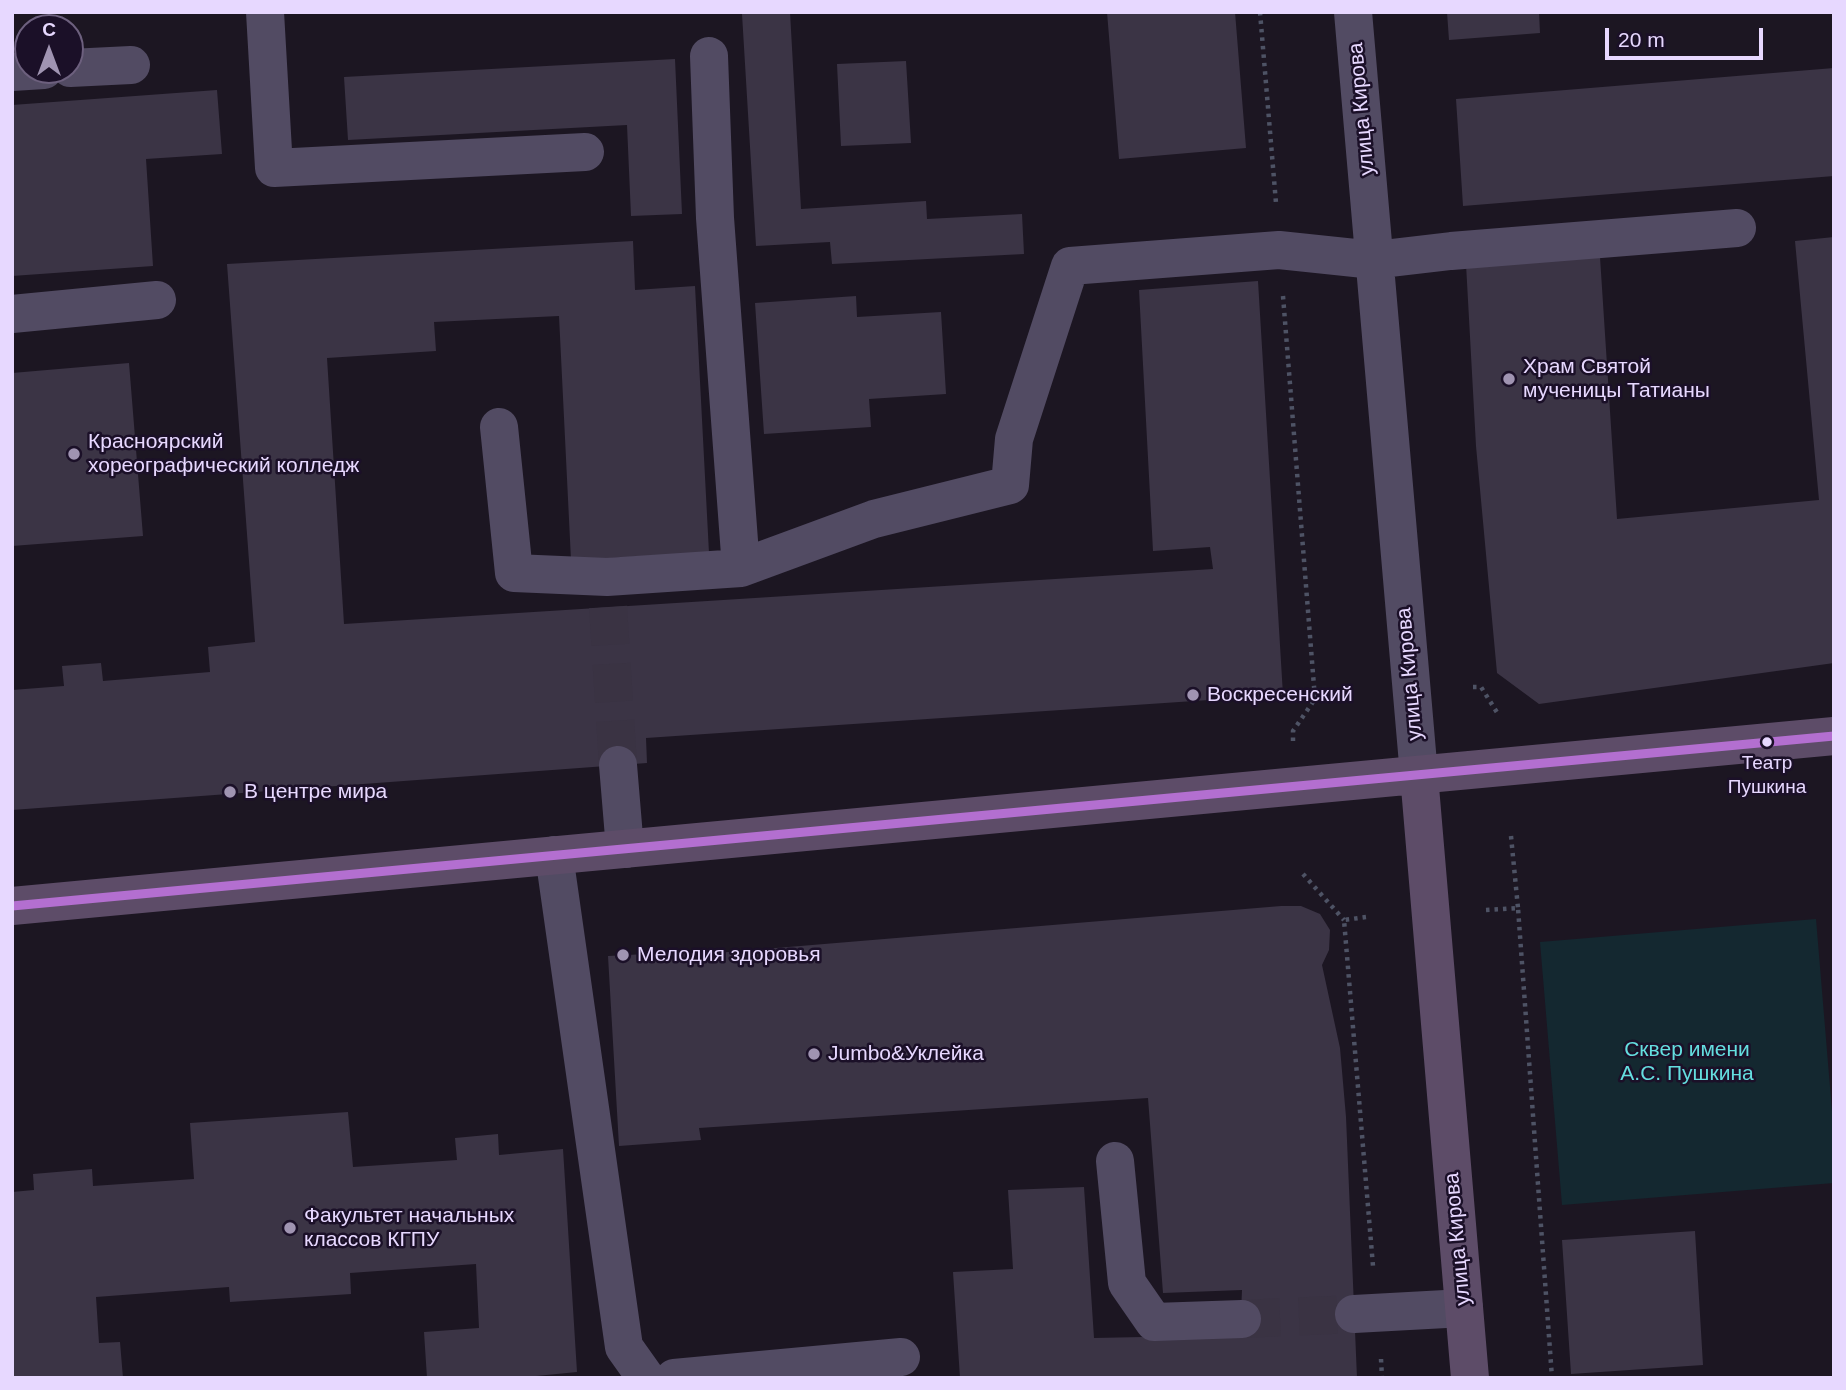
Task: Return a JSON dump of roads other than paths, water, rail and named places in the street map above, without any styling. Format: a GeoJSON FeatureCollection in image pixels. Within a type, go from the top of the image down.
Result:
{"type":"FeatureCollection","features":[{"type":"Feature","properties":{"kind":"main road"},"geometry":{"type":"LineString","coordinates":[[12,906],[1834,736]]}},
{"type":"Feature","properties":{"kind":"main road","name":"улица Кирова"},"geometry":{"type":"LineString","coordinates":[[1419,775],[1470,1378]]}},
{"type":"Feature","properties":{"kind":"street"},"geometry":{"type":"LineString","coordinates":[[265,12],[274,168],[585,152]]}},
{"type":"Feature","properties":{"kind":"street","name":"улица Кирова"},"geometry":{"type":"LineString","coordinates":[[1353,12],[1419,775]]}},
{"type":"Feature","properties":{"kind":"street"},"geometry":{"type":"LineString","coordinates":[[709,56],[715,218],[741,568]]}},
{"type":"Feature","properties":{"kind":"street"},"geometry":{"type":"LineString","coordinates":[[84,67],[131,65]]}},
{"type":"Feature","properties":{"kind":"street"},"geometry":{"type":"LineString","coordinates":[[499,427],[514,573],[607,592],[741,568],[874,519],[1010,485],[1014,439],[1070,266],[1279,250],[1374,260],[1451,251],[1737,228]]}},
{"type":"Feature","properties":{"kind":"street"},"geometry":{"type":"LineString","coordinates":[[12,314],[157,300]]}},
{"type":"Feature","properties":{"kind":"street"},"geometry":{"type":"LineString","coordinates":[[618,765],[625,849]]}},
{"type":"Feature","properties":{"kind":"street"},"geometry":{"type":"LineString","coordinates":[[554,855],[624,1347],[646,1378]]}},
{"type":"Feature","properties":{"kind":"street"},"geometry":{"type":"LineString","coordinates":[[1115,1161],[1127,1283],[1154,1322],[1242,1319]]}},
{"type":"Feature","properties":{"kind":"street"},"geometry":{"type":"LineString","coordinates":[[1365,1313],[1464,1308]]}},
{"type":"Feature","properties":{"kind":"street"},"geometry":{"type":"LineString","coordinates":[[674,1378],[901,1357]]}},
{"type":"Feature","properties":{"kind":"tunnel"},"geometry":{"type":"LineString","coordinates":[[608,607],[618,765]]}},
{"type":"Feature","properties":{"kind":"tunnel"},"geometry":{"type":"LineString","coordinates":[[1242,1319],[1354,1314]]}},
{"type":"Feature","properties":{"kind":"place","name":"Храм Святой мученицы Татианы"},"geometry":{"type":"Point","coordinates":[1509,379]}},
{"type":"Feature","properties":{"kind":"place","name":"Красноярский хореографический колледж"},"geometry":{"type":"Point","coordinates":[74,454]}},
{"type":"Feature","properties":{"kind":"place","name":"Воскресенский"},"geometry":{"type":"Point","coordinates":[1193,695]}},
{"type":"Feature","properties":{"kind":"place","name":"Театр Пушкина"},"geometry":{"type":"Point","coordinates":[1767,742]}},
{"type":"Feature","properties":{"kind":"place","name":"В центре мира"},"geometry":{"type":"Point","coordinates":[230,792]}},
{"type":"Feature","properties":{"kind":"place","name":"Мелодия здоровья"},"geometry":{"type":"Point","coordinates":[623,955]}},
{"type":"Feature","properties":{"kind":"place","name":"Jumbo&Уклейка"},"geometry":{"type":"Point","coordinates":[814,1054]}},
{"type":"Feature","properties":{"kind":"place","name":"Факультет начальных классов КГПУ"},"geometry":{"type":"Point","coordinates":[290,1228]}},
{"type":"Feature","properties":{"kind":"park label","name":"Сквер имени А.С. Пушкина"},"geometry":{"type":"Point","coordinates":[1687,1062]}}]}
